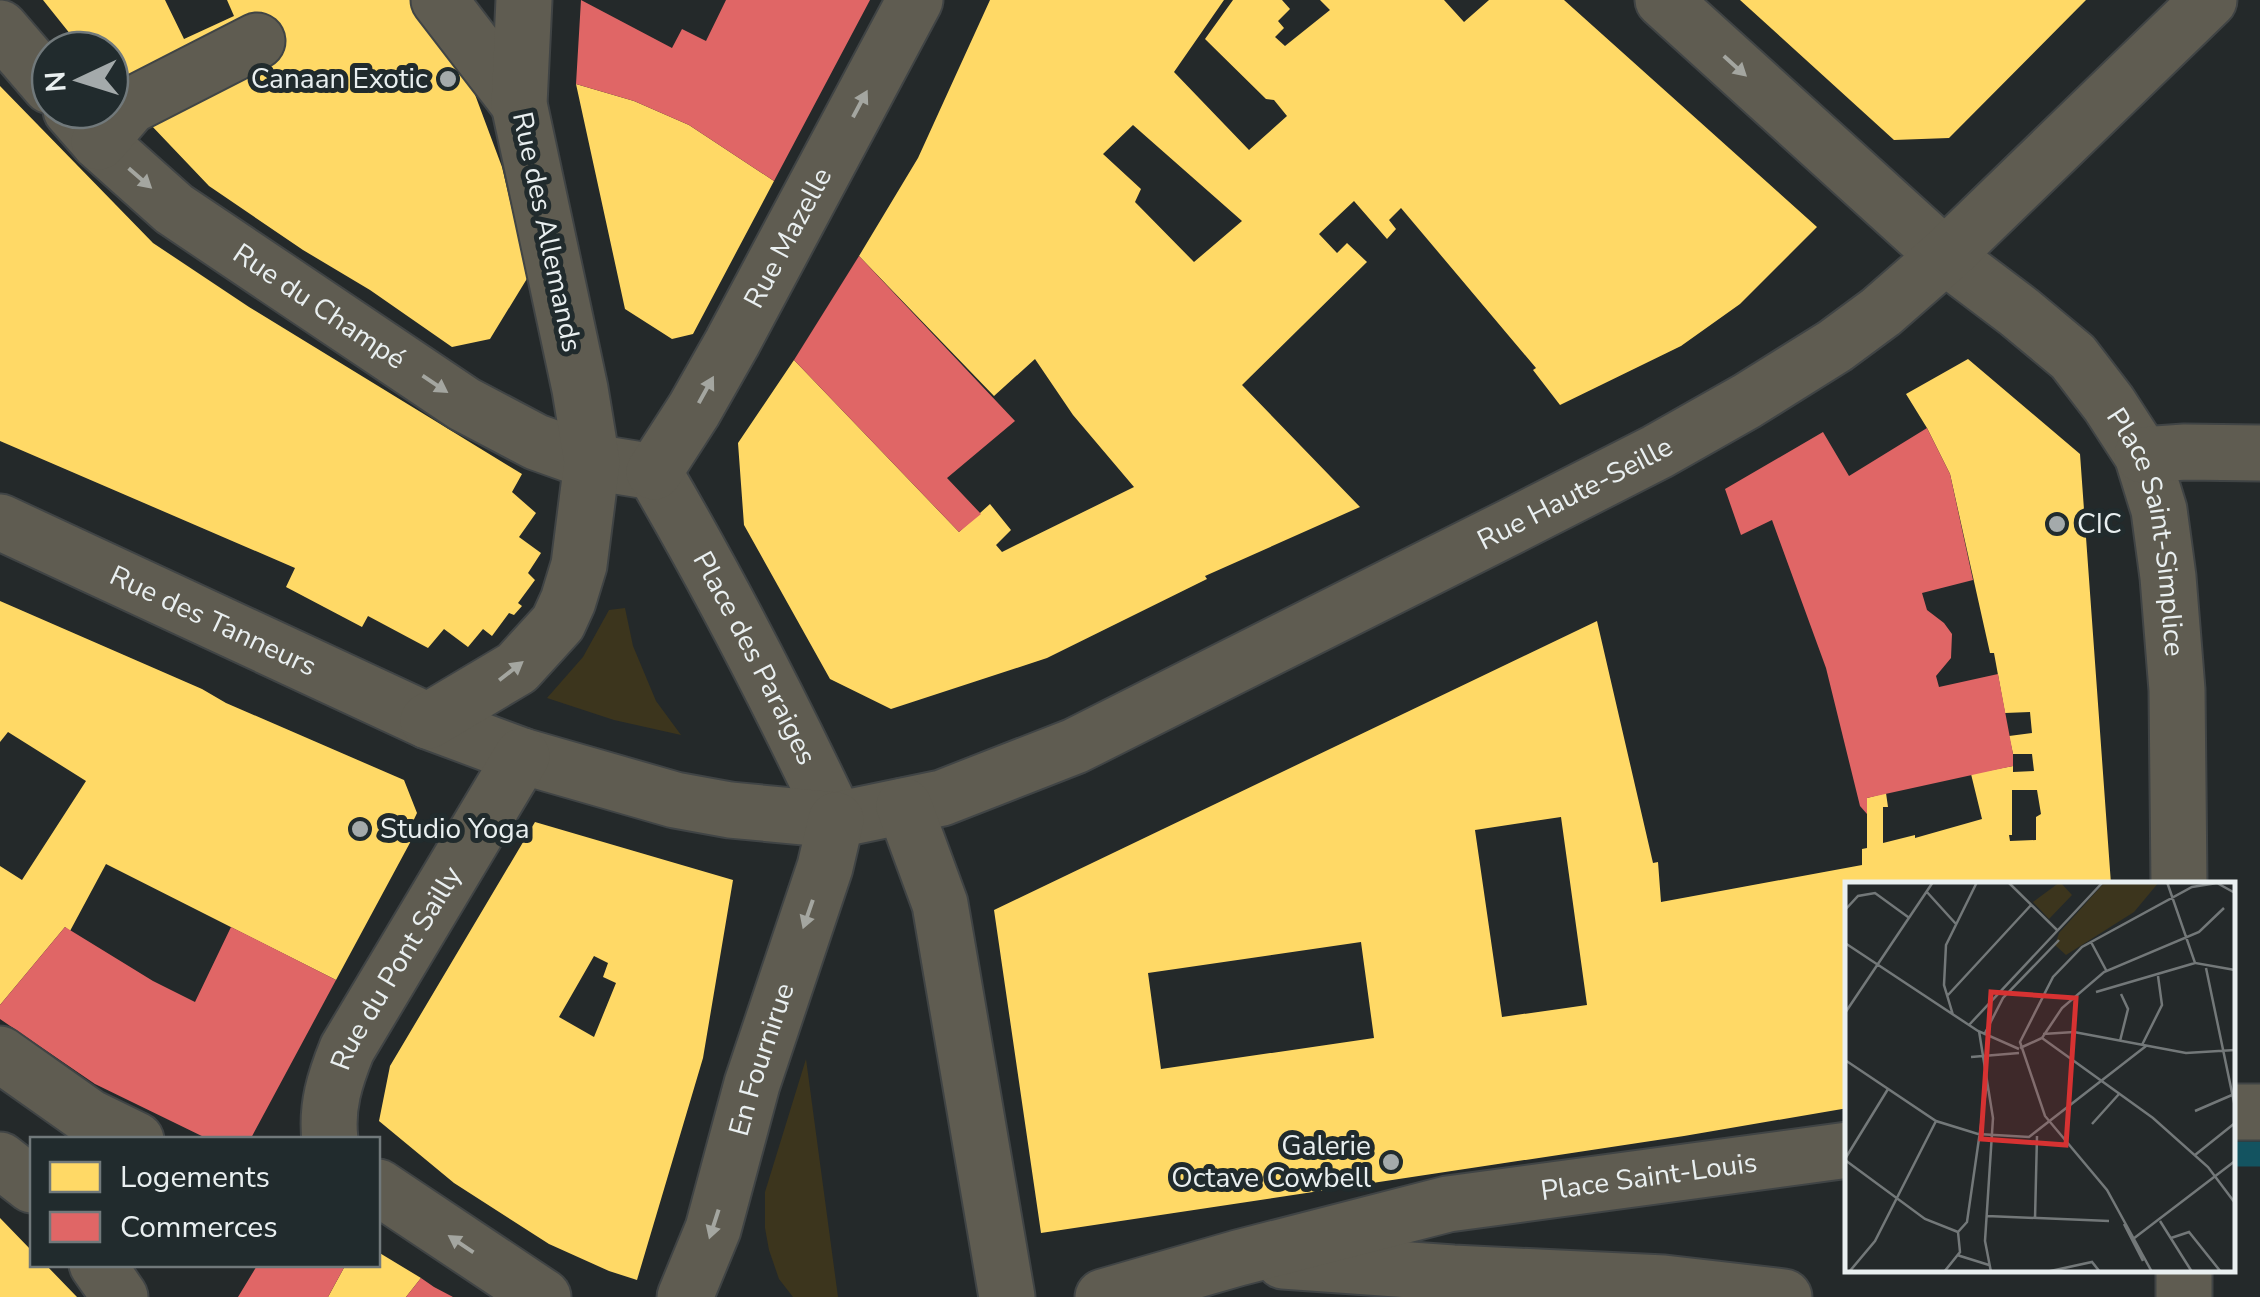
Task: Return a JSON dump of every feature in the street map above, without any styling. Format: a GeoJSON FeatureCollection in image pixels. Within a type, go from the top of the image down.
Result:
{"type":"FeatureCollection","features":[{"type":"Feature","properties":{"kind":"street"},"geometry":{"type":"LineString","coordinates":[[439,0],[519,104]]}},
{"type":"Feature","properties":{"kind":"street","name":"Rue des Allemands"},"geometry":{"type":"LineString","coordinates":[[524,0],[519,104],[592,462]]}},
{"type":"Feature","properties":{"kind":"street","name":"Rue Mazelle"},"geometry":{"type":"LineString","coordinates":[[654,472],[732,343],[915,0]]}},
{"type":"Feature","properties":{"kind":"street","name":"Place Saint-Simplice"},"geometry":{"type":"LineString","coordinates":[[1663,0],[1945,256],[2073,357],[2110,404],[2142,455],[2159,510],[2168,577],[2177,690],[2179,882]]}},
{"type":"Feature","properties":{"kind":"street","name":"Rue Haute-Seille"},"geometry":{"type":"LineString","coordinates":[[836,820],[942,798],[1075,746],[1657,452],[1747,401],[1881,312],[1945,256],[2209,0]]}},
{"type":"Feature","properties":{"kind":"street"},"geometry":{"type":"LineString","coordinates":[[0,28],[30,63]]}},
{"type":"Feature","properties":{"kind":"street"},"geometry":{"type":"LineString","coordinates":[[130,106],[257,41]]}},
{"type":"Feature","properties":{"kind":"street","name":"Rue du Champé"},"geometry":{"type":"LineString","coordinates":[[89,130],[174,208],[464,404],[536,442],[592,462]]}},
{"type":"Feature","properties":{"kind":"street"},"geometry":{"type":"LineString","coordinates":[[2142,455],[2260,452]]}},
{"type":"Feature","properties":{"kind":"street"},"geometry":{"type":"LineString","coordinates":[[428,721],[517,668],[558,623],[579,564],[592,462],[654,472]]}},
{"type":"Feature","properties":{"kind":"street","name":"Place des Paraiges"},"geometry":{"type":"LineString","coordinates":[[654,472],[786,716],[836,820]]}},
{"type":"Feature","properties":{"kind":"street","name":"Rue des Tanneurs"},"geometry":{"type":"LineString","coordinates":[[0,522],[428,721]]}},
{"type":"Feature","properties":{"kind":"street"},"geometry":{"type":"LineString","coordinates":[[428,721],[522,756],[675,800],[730,810],[836,820]]}},
{"type":"Feature","properties":{"kind":"street","name":"Rue du Pont Sailly"},"geometry":{"type":"LineString","coordinates":[[330,1137],[329,1107],[348,1049],[522,756]]}},
{"type":"Feature","properties":{"kind":"street"},"geometry":{"type":"LineString","coordinates":[[904,806],[940,904],[1007,1297]]}},
{"type":"Feature","properties":{"kind":"street","name":"En Fournirue"},"geometry":{"type":"LineString","coordinates":[[686,1297],[713,1229],[752,1084],[825,867],[836,820]]}},
{"type":"Feature","properties":{"kind":"street"},"geometry":{"type":"LineString","coordinates":[[0,1054],[89,1116],[130,1137]]}},
{"type":"Feature","properties":{"kind":"street","name":"Place Saint-Louis"},"geometry":{"type":"LineString","coordinates":[[1103,1297],[1448,1204],[1845,1150]]}},
{"type":"Feature","properties":{"kind":"street"},"geometry":{"type":"LineString","coordinates":[[0,1160],[30,1183]]}},
{"type":"Feature","properties":{"kind":"street"},"geometry":{"type":"LineString","coordinates":[[380,1189],[543,1297]]}},
{"type":"Feature","properties":{"kind":"street"},"geometry":{"type":"LineString","coordinates":[[1238,1258],[1664,1283],[1784,1297]]}},
{"type":"Feature","properties":{"kind":"street"},"geometry":{"type":"LineString","coordinates":[[99,1267],[120,1297]]}},
{"type":"Feature","properties":{"kind":"shaded area"},"geometry":{"type":"Polygon","coordinates":[[[625,608],[633,646],[656,701],[681,735],[614,720],[547,698],[583,657],[609,610],[625,608]]]}},
{"type":"Feature","properties":{"kind":"shaded area"},"geometry":{"type":"Polygon","coordinates":[[[806,1059],[838,1297],[793,1297],[779,1279],[765,1228],[765,1192],[806,1059]]]}},
{"type":"Feature","properties":{"kind":"building: Logements"},"geometry":{"type":"Polygon","coordinates":[[[43,0],[165,0],[184,39],[234,16],[227,0],[415,0],[464,65],[502,167],[528,277],[490,339],[452,347],[209,186],[130,103],[130,30],[67,30],[43,0]]]}},
{"type":"Feature","properties":{"kind":"building: Logements"},"geometry":{"type":"Polygon","coordinates":[[[990,0],[1224,0],[1174,72],[1249,150],[1287,116],[1205,39],[1233,0],[1282,0],[1290,9],[1278,21],[1284,28],[1275,37],[1285,46],[1330,10],[1320,0],[1444,0],[1464,22],[1489,0],[1564,0],[1817,227],[1740,304],[1681,346],[1560,405],[1533,370],[1536,368],[1401,208],[1389,220],[1396,229],[1387,239],[1354,201],[1319,234],[1337,253],[1347,243],[1367,262],[1242,385],[1360,507],[1205,576],[1207,579],[1047,658],[891,709],[830,679],[744,525],[738,443],[794,360],[959,532],[990,504],[1011,530],[996,545],[1002,552],[1134,487],[1073,415],[1035,359],[994,396],[859,256],[918,158],[990,0]],[[1133,125],[1103,154],[1141,189],[1135,202],[1194,262],[1242,221],[1133,125]]]}},
{"type":"Feature","properties":{"kind":"building: Logements"},"geometry":{"type":"Polygon","coordinates":[[[1740,0],[2086,0],[1949,138],[1894,140],[1740,0]]]}},
{"type":"Feature","properties":{"kind":"building: Logements"},"geometry":{"type":"Polygon","coordinates":[[[576,84],[634,101],[689,125],[774,181],[693,334],[672,339],[625,309],[576,84]]]}},
{"type":"Feature","properties":{"kind":"building: Logements"},"geometry":{"type":"Polygon","coordinates":[[[0,86],[30,117],[30,130],[43,130],[153,243],[249,307],[522,474],[512,492],[536,513],[519,537],[541,553],[528,573],[535,580],[518,603],[522,606],[514,615],[509,613],[492,636],[483,629],[468,647],[444,629],[428,648],[368,616],[362,627],[286,587],[295,568],[0,441],[0,86]]]}},
{"type":"Feature","properties":{"kind":"building: Logements"},"geometry":{"type":"Polygon","coordinates":[[[1968,359],[2080,454],[2111,882],[1845,882],[1845,1109],[1041,1233],[994,910],[1597,621],[1653,863],[1658,862],[1661,902],[1862,865],[1862,849],[1867,848],[1867,798],[1886,793],[1883,843],[1982,819],[1971,774],[2013,766],[2013,772],[2034,771],[2032,754],[2013,754],[2009,736],[2032,733],[2030,712],[2005,713],[1950,474],[1906,394],[1968,359]],[[2012,790],[2010,841],[2036,840],[2036,817],[2041,814],[2037,790],[2012,790]],[[1561,817],[1475,830],[1502,1017],[1587,1005],[1561,817]],[[1361,942],[1148,973],[1161,1069],[1374,1038],[1361,942]]]}},
{"type":"Feature","properties":{"kind":"building: Logements"},"geometry":{"type":"Polygon","coordinates":[[[0,601],[404,780],[417,813],[406,836],[412,839],[336,980],[106,864],[70,931],[65,927],[0,1005],[0,866],[22,880],[86,781],[8,732],[0,742],[0,601]]]}},
{"type":"Feature","properties":{"kind":"building: Logements"},"geometry":{"type":"Polygon","coordinates":[[[535,822],[733,880],[703,1058],[637,1280],[549,1244],[454,1183],[379,1121],[390,1066],[535,822]],[[594,956],[559,1017],[594,1037],[616,983],[603,977],[608,963],[594,956]]]}},
{"type":"Feature","properties":{"kind":"building: Logements"},"geometry":{"type":"Polygon","coordinates":[[[0,1218],[30,1249],[30,1267],[48,1267],[77,1297],[0,1297],[0,1218]]]}},
{"type":"Feature","properties":{"kind":"building: Logements"},"geometry":{"type":"Polygon","coordinates":[[[380,1253],[421,1278],[406,1297],[328,1297],[344,1267],[380,1267],[380,1253]]]}},
{"type":"Feature","properties":{"kind":"building: Commerces"},"geometry":{"type":"Polygon","coordinates":[[[581,0],[672,48],[682,29],[706,41],[726,0],[870,0],[774,181],[689,125],[634,101],[576,84],[581,0]]]}},
{"type":"Feature","properties":{"kind":"building: Commerces"},"geometry":{"type":"Polygon","coordinates":[[[859,256],[1015,421],[947,478],[981,514],[959,532],[794,360],[859,256]]]}},
{"type":"Feature","properties":{"kind":"building: Commerces"},"geometry":{"type":"Polygon","coordinates":[[[1927,428],[1950,474],[1973,580],[1922,593],[1927,610],[1952,634],[1951,658],[1936,676],[1939,687],[1998,674],[2013,766],[1867,798],[1867,814],[1860,806],[1826,668],[1772,520],[1741,535],[1725,489],[1823,432],[1849,476],[1927,428]]]}},
{"type":"Feature","properties":{"kind":"building: Commerces"},"geometry":{"type":"Polygon","coordinates":[[[65,927],[195,1002],[231,927],[336,980],[252,1137],[204,1137],[95,1084],[0,1019],[0,1005],[65,927]]]}},
{"type":"Feature","properties":{"kind":"building: Commerces"},"geometry":{"type":"Polygon","coordinates":[[[256,1267],[344,1267],[328,1297],[238,1297],[256,1267]]]}},
{"type":"Feature","properties":{"kind":"building: Commerces"},"geometry":{"type":"Polygon","coordinates":[[[421,1278],[434,1287],[453,1297],[406,1297],[421,1278]]]}},
{"type":"Feature","properties":{"kind":"waterway"},"geometry":{"type":"LineString","coordinates":[[2235,1154],[2260,1154]]}},
{"type":"Feature","properties":{"kind":"place","name":"Canaan Exotic"},"geometry":{"type":"Point","coordinates":[448,79]}},
{"type":"Feature","properties":{"kind":"place","name":"CIC"},"geometry":{"type":"Point","coordinates":[2057,524]}},
{"type":"Feature","properties":{"kind":"place","name":"Studio Yoga"},"geometry":{"type":"Point","coordinates":[360,829]}},
{"type":"Feature","properties":{"kind":"place","name":"Galerie Octave Cowbell"},"geometry":{"type":"Point","coordinates":[1391,1162]}}]}
